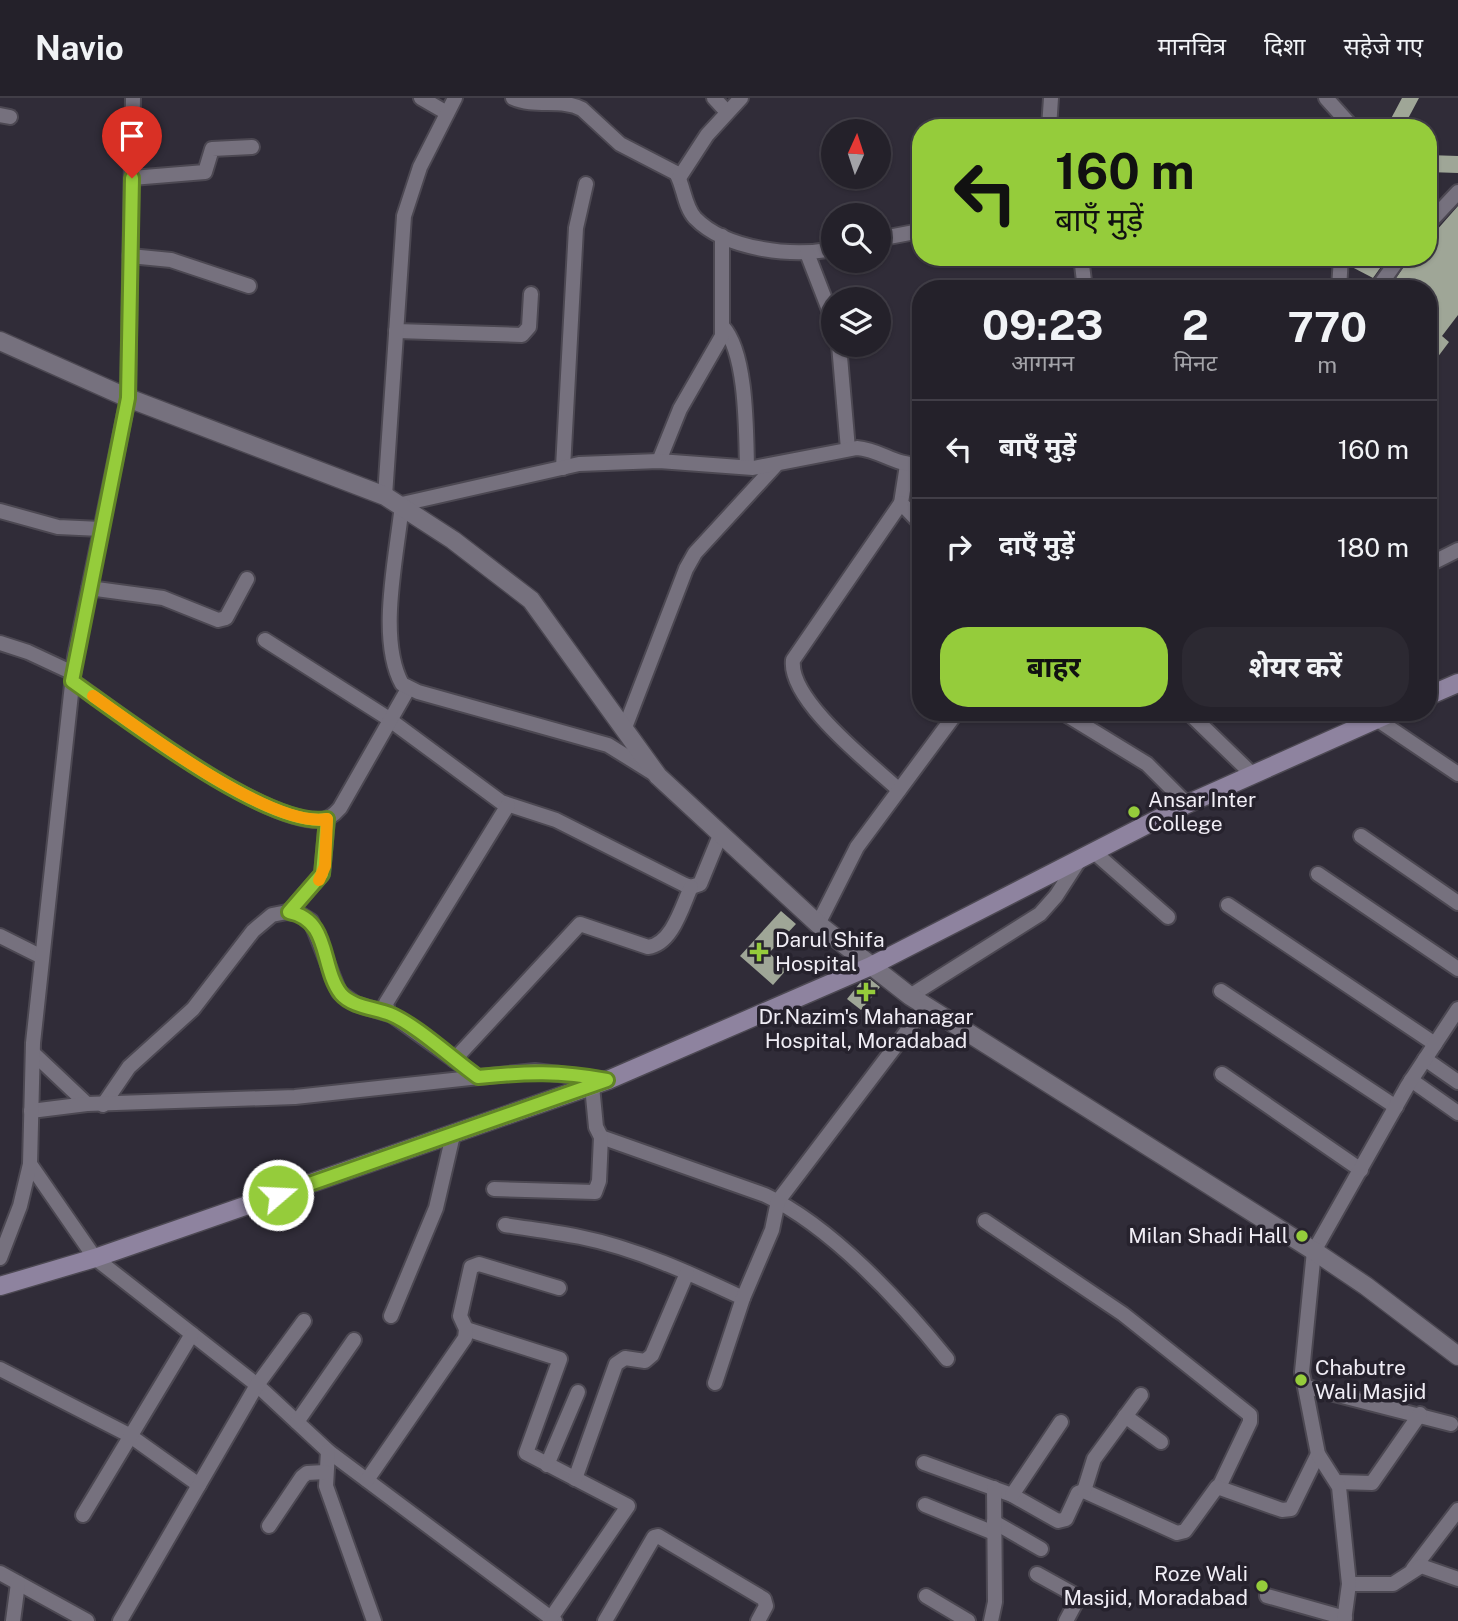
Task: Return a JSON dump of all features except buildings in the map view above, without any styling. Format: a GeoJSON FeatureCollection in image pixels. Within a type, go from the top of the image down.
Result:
{"type":"FeatureCollection","features":[{"type":"Feature","properties":{"kind":"main road"},"geometry":{"type":"LineString","coordinates":[[1437,692],[1458,683]]}},
{"type":"Feature","properties":{"kind":"main road"},"geometry":{"type":"LineString","coordinates":[[0,1286],[95,1258],[600,1083],[871,966],[1187,804],[1365,721]]}},
{"type":"Feature","properties":{"kind":"street"},"geometry":{"type":"LineString","coordinates":[[1,1251],[18,1214],[30,1164],[33,1053],[73,677],[128,398],[133,98]]}},
{"type":"Feature","properties":{"kind":"street"},"geometry":{"type":"LineString","coordinates":[[421,98],[447,113]]}},
{"type":"Feature","properties":{"kind":"street"},"geometry":{"type":"LineString","coordinates":[[385,496],[404,216],[420,167],[455,98]]}},
{"type":"Feature","properties":{"kind":"street"},"geometry":{"type":"LineString","coordinates":[[513,98],[536,104],[575,104],[620,145],[670,168],[679,178],[695,218],[722,236],[784,253],[821,251]]}},
{"type":"Feature","properties":{"kind":"street"},"geometry":{"type":"LineString","coordinates":[[714,98],[726,111]]}},
{"type":"Feature","properties":{"kind":"street"},"geometry":{"type":"LineString","coordinates":[[679,178],[726,111],[741,98]]}},
{"type":"Feature","properties":{"kind":"street"},"geometry":{"type":"LineString","coordinates":[[1050,119],[1051,98]]}},
{"type":"Feature","properties":{"kind":"street"},"geometry":{"type":"LineString","coordinates":[[1326,98],[1345,119]]}},
{"type":"Feature","properties":{"kind":"street"},"geometry":{"type":"LineString","coordinates":[[132,178],[205,172],[212,149],[252,147]]}},
{"type":"Feature","properties":{"kind":"street"},"geometry":{"type":"LineString","coordinates":[[563,468],[576,228],[586,184]]}},
{"type":"Feature","properties":{"kind":"street"},"geometry":{"type":"LineString","coordinates":[[1437,214],[1458,192]]}},
{"type":"Feature","properties":{"kind":"street"},"geometry":{"type":"LineString","coordinates":[[891,237],[912,233]]}},
{"type":"Feature","properties":{"kind":"street"},"geometry":{"type":"LineString","coordinates":[[659,461],[680,409],[717,346],[723,327],[722,236]]}},
{"type":"Feature","properties":{"kind":"street"},"geometry":{"type":"LineString","coordinates":[[807,253],[821,289]]}},
{"type":"Feature","properties":{"kind":"street"},"geometry":{"type":"LineString","coordinates":[[131,256],[170,260],[249,286]]}},
{"type":"Feature","properties":{"kind":"street"},"geometry":{"type":"LineString","coordinates":[[396,331],[522,335],[529,327],[531,294]]}},
{"type":"Feature","properties":{"kind":"street"},"geometry":{"type":"LineString","coordinates":[[723,327],[730,335],[737,359],[744,409],[747,467]]}},
{"type":"Feature","properties":{"kind":"street"},"geometry":{"type":"LineString","coordinates":[[0,341],[128,398],[385,496],[402,505],[531,600],[544,614],[658,776]]}},
{"type":"Feature","properties":{"kind":"street"},"geometry":{"type":"LineString","coordinates":[[840,357],[848,449]]}},
{"type":"Feature","properties":{"kind":"street"},"geometry":{"type":"LineString","coordinates":[[402,505],[563,468],[659,461],[747,467],[775,466],[848,449],[868,449],[912,464]]}},
{"type":"Feature","properties":{"kind":"street"},"geometry":{"type":"LineString","coordinates":[[624,730],[686,569],[695,554],[775,466]]}},
{"type":"Feature","properties":{"kind":"street"},"geometry":{"type":"LineString","coordinates":[[899,790],[820,715],[796,682],[792,667],[793,660],[901,503],[912,471]]}},
{"type":"Feature","properties":{"kind":"street"},"geometry":{"type":"LineString","coordinates":[[901,503],[912,515]]}},
{"type":"Feature","properties":{"kind":"street"},"geometry":{"type":"LineString","coordinates":[[402,505],[391,652],[396,672],[408,688],[608,745],[658,776],[818,924],[910,996],[1314,1251],[1366,1286],[1458,1356]]}},
{"type":"Feature","properties":{"kind":"street"},"geometry":{"type":"LineString","coordinates":[[0,511],[58,527],[101,529]]}},
{"type":"Feature","properties":{"kind":"street"},"geometry":{"type":"LineString","coordinates":[[1437,560],[1458,550]]}},
{"type":"Feature","properties":{"kind":"street"},"geometry":{"type":"LineString","coordinates":[[89,588],[163,598],[218,620],[226,618],[247,579]]}},
{"type":"Feature","properties":{"kind":"street"},"geometry":{"type":"LineString","coordinates":[[265,640],[390,720],[508,805],[556,820],[691,887],[700,884],[721,833]]}},
{"type":"Feature","properties":{"kind":"street"},"geometry":{"type":"LineString","coordinates":[[0,643],[28,652],[73,677],[202,771],[274,808],[318,821],[327,819],[340,808],[408,688]]}},
{"type":"Feature","properties":{"kind":"street"},"geometry":{"type":"LineString","coordinates":[[818,924],[857,847],[950,721]]}},
{"type":"Feature","properties":{"kind":"street"},"geometry":{"type":"LineString","coordinates":[[1077,721],[1147,764],[1187,804]]}},
{"type":"Feature","properties":{"kind":"street"},"geometry":{"type":"LineString","coordinates":[[1197,721],[1252,775]]}},
{"type":"Feature","properties":{"kind":"street"},"geometry":{"type":"LineString","coordinates":[[1389,721],[1458,774]]}},
{"type":"Feature","properties":{"kind":"street"},"geometry":{"type":"LineString","coordinates":[[478,1077],[393,1015],[386,1007],[387,998],[418,955],[508,805]]}},
{"type":"Feature","properties":{"kind":"street"},"geometry":{"type":"LineString","coordinates":[[103,1105],[137,1059],[193,1009],[263,920],[289,912],[322,874],[327,819]]}},
{"type":"Feature","properties":{"kind":"street"},"geometry":{"type":"LineString","coordinates":[[1361,836],[1458,903]]}},
{"type":"Feature","properties":{"kind":"street"},"geometry":{"type":"LineString","coordinates":[[910,996],[1040,914],[1087,855],[1168,917]]}},
{"type":"Feature","properties":{"kind":"street"},"geometry":{"type":"LineString","coordinates":[[1318,874],[1458,969]]}},
{"type":"Feature","properties":{"kind":"street"},"geometry":{"type":"LineString","coordinates":[[454,1060],[580,924],[648,947],[655,946],[666,939],[691,887]]}},
{"type":"Feature","properties":{"kind":"street"},"geometry":{"type":"LineString","coordinates":[[1228,905],[1435,1044]]}},
{"type":"Feature","properties":{"kind":"street"},"geometry":{"type":"LineString","coordinates":[[289,912],[311,922],[320,937],[336,984],[345,998],[393,1015]]}},
{"type":"Feature","properties":{"kind":"street"},"geometry":{"type":"LineString","coordinates":[[0,936],[42,957]]}},
{"type":"Feature","properties":{"kind":"street"},"geometry":{"type":"LineString","coordinates":[[1221,991],[1396,1107]]}},
{"type":"Feature","properties":{"kind":"street"},"geometry":{"type":"LineString","coordinates":[[715,1382],[743,1298],[772,1230],[778,1201],[926,1006]]}},
{"type":"Feature","properties":{"kind":"street"},"geometry":{"type":"LineString","coordinates":[[1267,1597],[1344,1619],[1349,1584],[1337,1482],[1318,1454],[1307,1387],[1302,1373],[1314,1251],[1411,1080],[1458,1009]]}},
{"type":"Feature","properties":{"kind":"street"},"geometry":{"type":"LineString","coordinates":[[33,1053],[87,1104]]}},
{"type":"Feature","properties":{"kind":"street"},"geometry":{"type":"LineString","coordinates":[[1425,1059],[1458,1082]]}},
{"type":"Feature","properties":{"kind":"street"},"geometry":{"type":"LineString","coordinates":[[31,1111],[87,1104],[295,1097],[536,1071],[565,1072],[600,1083],[596,1127],[601,1137],[599,1181],[595,1192],[495,1189]]}},
{"type":"Feature","properties":{"kind":"street"},"geometry":{"type":"LineString","coordinates":[[1222,1074],[1361,1170]]}},
{"type":"Feature","properties":{"kind":"street"},"geometry":{"type":"LineString","coordinates":[[1411,1080],[1458,1113]]}},
{"type":"Feature","properties":{"kind":"street"},"geometry":{"type":"LineString","coordinates":[[391,1316],[436,1208],[453,1135]]}},
{"type":"Feature","properties":{"kind":"street"},"geometry":{"type":"LineString","coordinates":[[601,1137],[778,1201],[803,1217],[887,1289],[947,1359]]}},
{"type":"Feature","properties":{"kind":"street"},"geometry":{"type":"LineString","coordinates":[[30,1164],[95,1258],[257,1385],[328,1451],[553,1620],[628,1506],[528,1456],[526,1449],[560,1359],[466,1329]]}},
{"type":"Feature","properties":{"kind":"street"},"geometry":{"type":"LineString","coordinates":[[924,1463],[1012,1495],[1062,1521],[1066,1519],[1078,1493],[1084,1491],[1177,1534],[1185,1531],[1214,1489],[1219,1487],[1250,1422],[1250,1415],[1123,1314],[985,1221]]}},
{"type":"Feature","properties":{"kind":"street"},"geometry":{"type":"LineString","coordinates":[[505,1225],[581,1237],[687,1273],[743,1298]]}},
{"type":"Feature","properties":{"kind":"street"},"geometry":{"type":"LineString","coordinates":[[367,1480],[466,1338],[466,1329],[460,1316],[473,1265],[559,1288]]}},
{"type":"Feature","properties":{"kind":"street"},"geometry":{"type":"LineString","coordinates":[[576,1479],[616,1364],[625,1358],[645,1362],[652,1355],[687,1273]]}},
{"type":"Feature","properties":{"kind":"street"},"geometry":{"type":"LineString","coordinates":[[120,1621],[257,1385],[304,1321]]}},
{"type":"Feature","properties":{"kind":"street"},"geometry":{"type":"LineString","coordinates":[[83,1515],[192,1334]]}},
{"type":"Feature","properties":{"kind":"street"},"geometry":{"type":"LineString","coordinates":[[297,1422],[354,1340]]}},
{"type":"Feature","properties":{"kind":"street"},"geometry":{"type":"LineString","coordinates":[[0,1369],[129,1435],[199,1485]]}},
{"type":"Feature","properties":{"kind":"street"},"geometry":{"type":"LineString","coordinates":[[1307,1387],[1451,1424]]}},
{"type":"Feature","properties":{"kind":"street"},"geometry":{"type":"LineString","coordinates":[[547,1465],[578,1392]]}},
{"type":"Feature","properties":{"kind":"street"},"geometry":{"type":"LineString","coordinates":[[1084,1491],[1094,1459],[1141,1395]]}},
{"type":"Feature","properties":{"kind":"street"},"geometry":{"type":"LineString","coordinates":[[1337,1482],[1372,1483],[1420,1414]]}},
{"type":"Feature","properties":{"kind":"street"},"geometry":{"type":"LineString","coordinates":[[1125,1416],[1161,1442]]}},
{"type":"Feature","properties":{"kind":"street"},"geometry":{"type":"LineString","coordinates":[[1012,1495],[1061,1422]]}},
{"type":"Feature","properties":{"kind":"street"},"geometry":{"type":"LineString","coordinates":[[328,1451],[326,1486],[374,1621]]}},
{"type":"Feature","properties":{"kind":"street"},"geometry":{"type":"LineString","coordinates":[[1219,1487],[1287,1511],[1295,1506],[1318,1454]]}},
{"type":"Feature","properties":{"kind":"street"},"geometry":{"type":"LineString","coordinates":[[269,1526],[302,1477],[307,1473],[325,1472]]}},
{"type":"Feature","properties":{"kind":"street"},"geometry":{"type":"LineString","coordinates":[[991,1621],[995,1602],[994,1488]]}},
{"type":"Feature","properties":{"kind":"street"},"geometry":{"type":"LineString","coordinates":[[925,1505],[994,1527],[1041,1549]]}},
{"type":"Feature","properties":{"kind":"street"},"geometry":{"type":"LineString","coordinates":[[1349,1584],[1393,1584],[1402,1580],[1458,1510]]}},
{"type":"Feature","properties":{"kind":"street"},"geometry":{"type":"LineString","coordinates":[[605,1621],[654,1537],[658,1536],[764,1599],[766,1606],[758,1621]]}},
{"type":"Feature","properties":{"kind":"street"},"geometry":{"type":"LineString","coordinates":[[1413,1569],[1421,1566],[1458,1579]]}},
{"type":"Feature","properties":{"kind":"street"},"geometry":{"type":"LineString","coordinates":[[0,1573],[87,1621]]}},
{"type":"Feature","properties":{"kind":"street"},"geometry":{"type":"LineString","coordinates":[[1037,1574],[1075,1595],[1075,1604],[1066,1621]]}},
{"type":"Feature","properties":{"kind":"street"},"geometry":{"type":"LineString","coordinates":[[13,1621],[18,1583]]}},
{"type":"Feature","properties":{"kind":"street"},"geometry":{"type":"LineString","coordinates":[[926,1596],[968,1621]]}},
{"type":"Feature","properties":{"kind":"slow traffic"},"geometry":{"type":"LineString","coordinates":[[93,696],[202,771],[274,808],[318,821],[327,819],[325,866],[319,880]]}},
{"type":"Feature","properties":{"kind":"place","name":"Ansar Inter College"},"geometry":{"type":"Point","coordinates":[1134,812]}},
{"type":"Feature","properties":{"kind":"place","name":"Darul Shifa Hospital"},"geometry":{"type":"Point","coordinates":[759,952]}},
{"type":"Feature","properties":{"kind":"place","name":"Dr.Nazim's Mahanagar Hospital, Moradabad"},"geometry":{"type":"Point","coordinates":[866,992]}},
{"type":"Feature","properties":{"kind":"place","name":"Milan Shadi Hall"},"geometry":{"type":"Point","coordinates":[1302,1236]}},
{"type":"Feature","properties":{"kind":"place","name":"Chabutre Wali Masjid"},"geometry":{"type":"Point","coordinates":[1301,1380]}},
{"type":"Feature","properties":{"kind":"place","name":"Roze Wali Masjid, Moradabad"},"geometry":{"type":"Point","coordinates":[1262,1586]}},
{"type":"Feature","properties":{"kind":"route"},"geometry":{"type":"LineString","coordinates":[[132,178],[128,398],[72,681],[202,771],[274,808],[318,821],[327,819],[325,866],[322,874],[289,912],[300,914],[311,922],[320,937],[339,992],[345,998],[393,1015],[478,1077],[536,1071],[565,1072],[607,1080],[278,1195]]}}]}
